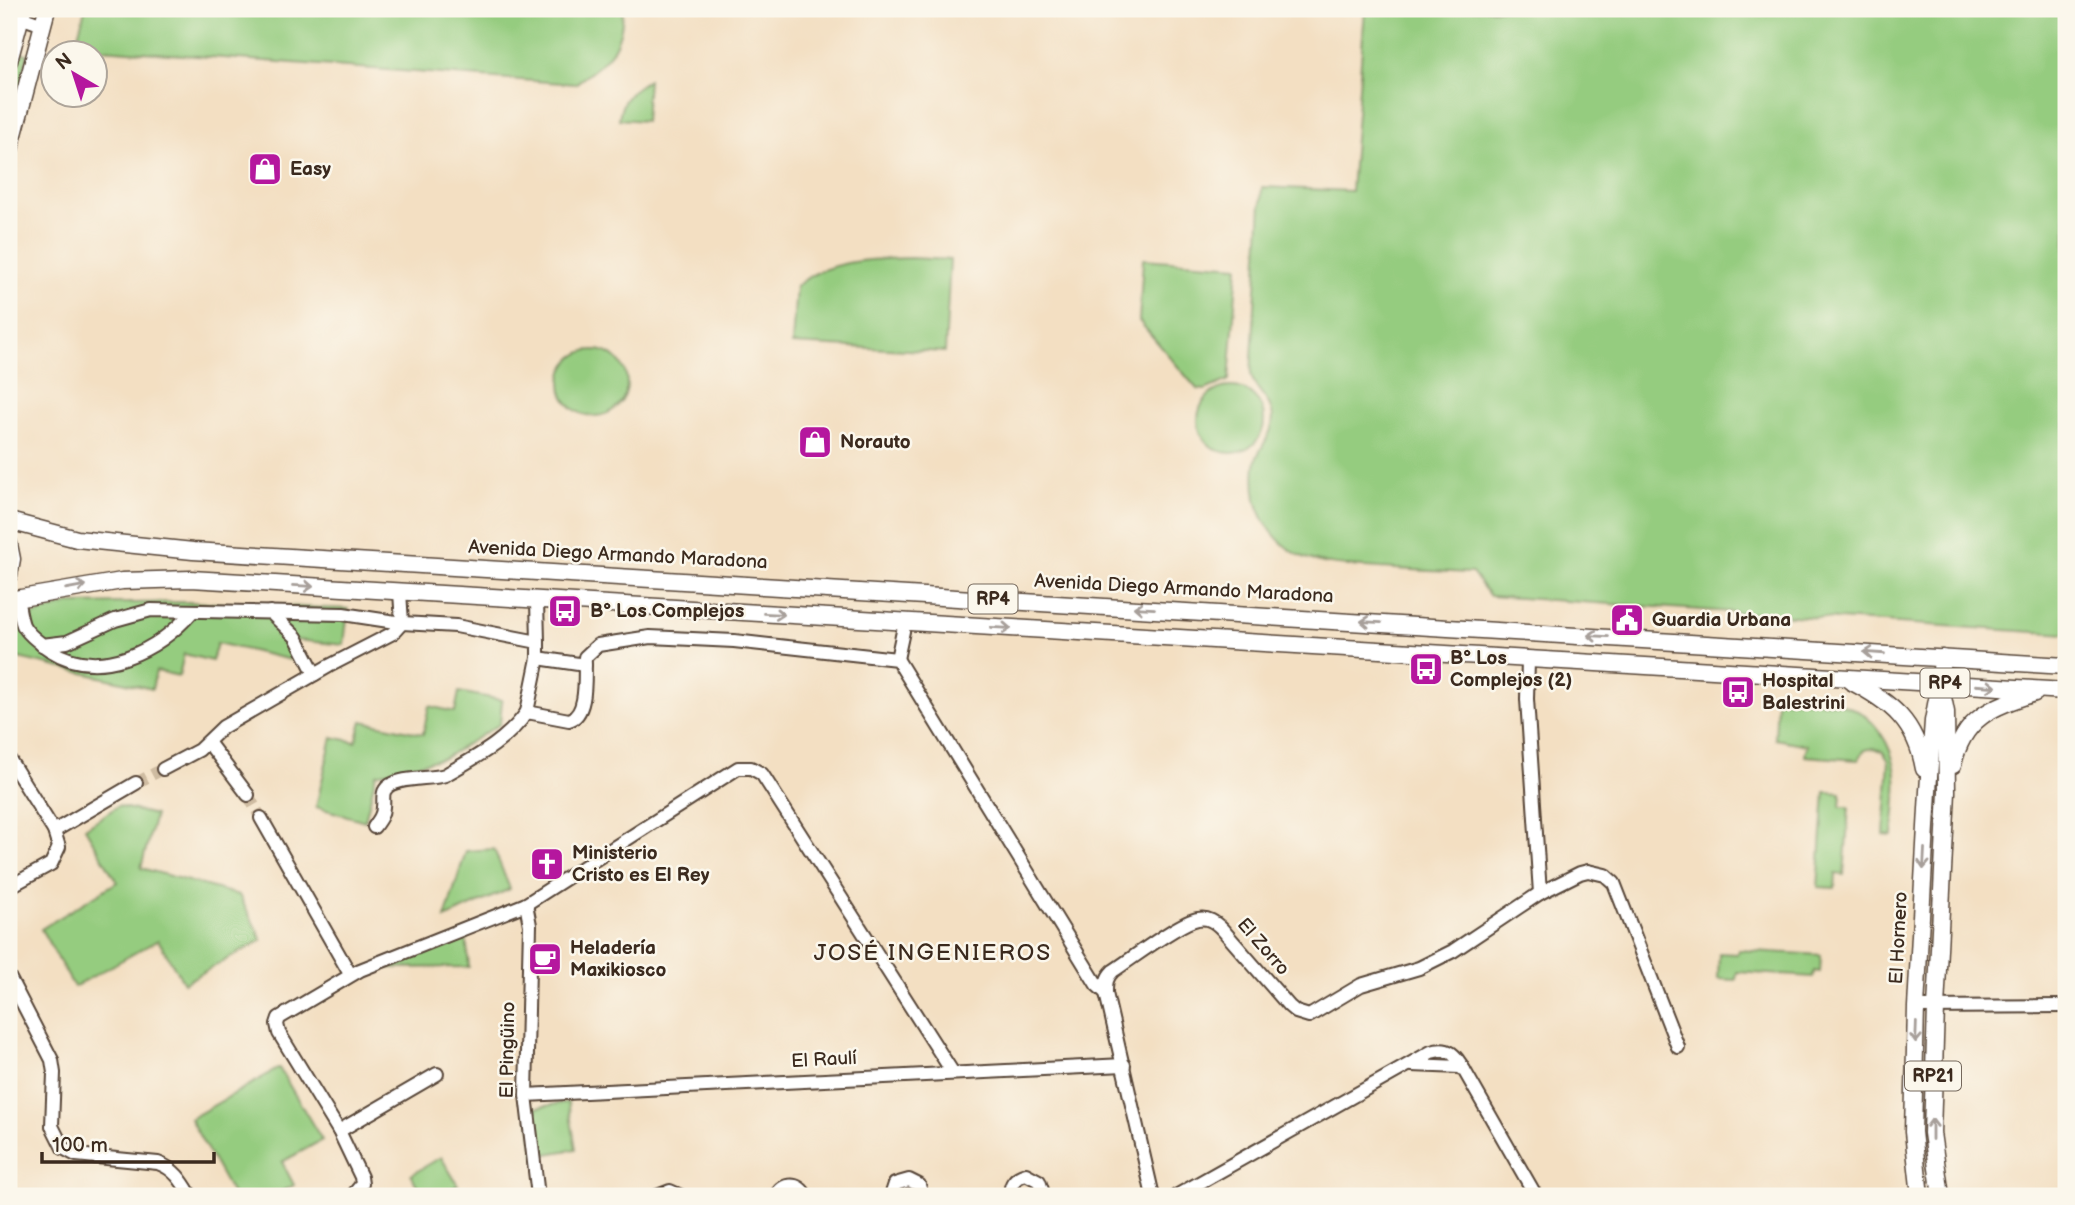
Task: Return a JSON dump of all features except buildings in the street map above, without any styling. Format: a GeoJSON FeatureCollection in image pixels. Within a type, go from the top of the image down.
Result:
{"type":"FeatureCollection","features":[{"type":"Feature","properties":{"kind":"main road"},"geometry":{"type":"LineString","coordinates":[[9,61],[17,12]]}},
{"type":"Feature","properties":{"kind":"main road"},"geometry":{"type":"LineString","coordinates":[[9,153],[45,17]]}},
{"type":"Feature","properties":{"kind":"main road"},"geometry":{"type":"LineString","coordinates":[[9,508],[45,530]]}},
{"type":"Feature","properties":{"kind":"main road","name":"Avenida Diego Armando Maradona"},"geometry":{"type":"LineString","coordinates":[[9,521],[88,540],[193,551],[2066,666]]}},
{"type":"Feature","properties":{"kind":"main road"},"geometry":{"type":"LineString","coordinates":[[9,543],[12,559],[9,575]]}},
{"type":"Feature","properties":{"kind":"main road","name":"RP4"},"geometry":{"type":"LineString","coordinates":[[13,599],[81,586],[153,579],[2066,691]]}},
{"type":"Feature","properties":{"kind":"main road","name":"El Hornero"},"geometry":{"type":"LineString","coordinates":[[1920,1196],[1913,1132],[1916,1007],[1933,721],[1942,658]]}},
{"type":"Feature","properties":{"kind":"main road"},"geometry":{"type":"LineString","coordinates":[[1845,679],[1877,695],[1905,721],[1921,751],[1928,791]]}},
{"type":"Feature","properties":{"kind":"main road","name":"El Hornero"},"geometry":{"type":"LineString","coordinates":[[1940,683],[1946,712],[1947,792],[1932,1133],[1941,1196]]}},
{"type":"Feature","properties":{"kind":"main road"},"geometry":{"type":"LineString","coordinates":[[1947,792],[1960,740],[1973,722],[1982,714],[2004,703],[2045,690]]}},
{"type":"Feature","properties":{"kind":"street"},"geometry":{"type":"LineString","coordinates":[[17,12],[45,17]]}},
{"type":"Feature","properties":{"kind":"street"},"geometry":{"type":"LineString","coordinates":[[163,769],[199,750],[223,727],[393,633],[402,623],[400,592]]}},
{"type":"Feature","properties":{"kind":"street"},"geometry":{"type":"LineString","coordinates":[[13,599],[22,623],[43,645],[65,659],[78,662],[117,660],[161,642],[193,611]]}},
{"type":"Feature","properties":{"kind":"street"},"geometry":{"type":"LineString","coordinates":[[374,827],[381,817],[387,787],[414,779],[445,775],[501,742],[515,729],[527,712],[538,658],[537,600]]}},
{"type":"Feature","properties":{"kind":"street"},"geometry":{"type":"LineString","coordinates":[[43,645],[67,642],[115,620],[146,611],[343,614],[402,623],[456,626],[538,642]]}},
{"type":"Feature","properties":{"kind":"street"},"geometry":{"type":"LineString","coordinates":[[270,612],[296,637],[315,674]]}},
{"type":"Feature","properties":{"kind":"street"},"geometry":{"type":"LineString","coordinates":[[905,622],[897,659],[1097,985],[1106,993],[1153,1196]]}},
{"type":"Feature","properties":{"kind":"street"},"geometry":{"type":"LineString","coordinates":[[527,712],[569,720],[576,718],[581,712],[586,677],[585,657],[598,645],[650,638],[734,641],[897,659]]}},
{"type":"Feature","properties":{"kind":"street"},"geometry":{"type":"LineString","coordinates":[[538,658],[585,665]]}},
{"type":"Feature","properties":{"kind":"street"},"geometry":{"type":"LineString","coordinates":[[1528,660],[1527,699],[1540,894]]}},
{"type":"Feature","properties":{"kind":"street"},"geometry":{"type":"LineString","coordinates":[[208,742],[248,795]]}},
{"type":"Feature","properties":{"kind":"street"},"geometry":{"type":"LineString","coordinates":[[9,759],[54,831],[59,847],[55,859],[9,887]]}},
{"type":"Feature","properties":{"kind":"street"},"geometry":{"type":"LineString","coordinates":[[352,1196],[362,1184],[361,1177],[339,1131],[279,1033],[276,1024],[279,1018],[350,974],[526,904],[738,768],[758,771],[953,1073]]}},
{"type":"Feature","properties":{"kind":"street"},"geometry":{"type":"LineString","coordinates":[[54,831],[136,783]]}},
{"type":"Feature","properties":{"kind":"street"},"geometry":{"type":"LineString","coordinates":[[261,818],[350,974]]}},
{"type":"Feature","properties":{"kind":"street","name":"El Zorro"},"geometry":{"type":"LineString","coordinates":[[1106,993],[1107,977],[1112,971],[1182,926],[1202,918],[1215,922],[1296,1012],[1309,1016],[1317,1014],[1361,985],[1419,968],[1453,951],[1540,894],[1588,871],[1605,875],[1614,883],[1678,1047]]}},
{"type":"Feature","properties":{"kind":"street","name":"El Pingüino"},"geometry":{"type":"LineString","coordinates":[[526,904],[530,925],[526,1095],[538,1196]]}},
{"type":"Feature","properties":{"kind":"street"},"geometry":{"type":"LineString","coordinates":[[9,977],[52,1060],[52,1126],[54,1135],[63,1148],[76,1155],[167,1166],[175,1171],[191,1196]]}},
{"type":"Feature","properties":{"kind":"street"},"geometry":{"type":"LineString","coordinates":[[1916,1007],[2066,1006]]}},
{"type":"Feature","properties":{"kind":"street","name":"El Raulí"},"geometry":{"type":"LineString","coordinates":[[526,1095],[1124,1065]]}},
{"type":"Feature","properties":{"kind":"street"},"geometry":{"type":"LineString","coordinates":[[1176,1196],[1409,1065],[1464,1069],[1536,1196]]}},
{"type":"Feature","properties":{"kind":"street"},"geometry":{"type":"LineString","coordinates":[[339,1131],[437,1074]]}},
{"type":"Feature","properties":{"kind":"street"},"geometry":{"type":"LineString","coordinates":[[1012,1196],[1013,1182],[1026,1174],[1039,1181],[1041,1196]]}},
{"type":"Feature","properties":{"kind":"street"},"geometry":{"type":"LineString","coordinates":[[891,1196],[895,1184],[909,1180],[919,1185],[922,1196]]}},
{"type":"Feature","properties":{"kind":"street"},"geometry":{"type":"LineString","coordinates":[[776,1196],[782,1188],[793,1185],[802,1189],[806,1196]]}},
{"type":"Feature","properties":{"kind":"street"},"geometry":{"type":"LineString","coordinates":[[657,1196],[670,1191],[681,1196]]}},
{"type":"Feature","properties":{"kind":"green space"},"geometry":{"type":"Polygon","coordinates":[[[85,9],[623,9],[616,45],[604,61],[575,84],[108,49],[108,38],[77,38],[85,9]]]}},
{"type":"Feature","properties":{"kind":"green space"},"geometry":{"type":"Polygon","coordinates":[[[1365,9],[2066,9],[2066,634],[1490,596],[1472,573],[1330,564],[1311,560],[1286,547],[1272,533],[1262,516],[1255,489],[1256,461],[1273,423],[1270,406],[1251,375],[1262,187],[1351,191],[1365,9]]]}},
{"type":"Feature","properties":{"kind":"green space"},"geometry":{"type":"Polygon","coordinates":[[[21,53],[28,54],[9,134],[10,79],[12,68],[21,53]]]}},
{"type":"Feature","properties":{"kind":"green space"},"geometry":{"type":"Polygon","coordinates":[[[648,80],[645,121],[619,119],[628,96],[648,80]]]}},
{"type":"Feature","properties":{"kind":"green space"},"geometry":{"type":"Polygon","coordinates":[[[911,258],[950,260],[945,352],[792,344],[796,286],[814,274],[837,265],[911,258]]]}},
{"type":"Feature","properties":{"kind":"green space"},"geometry":{"type":"Polygon","coordinates":[[[1143,259],[1238,266],[1229,380],[1205,390],[1197,389],[1139,321],[1143,259]]]}},
{"type":"Feature","properties":{"kind":"green space"},"geometry":{"type":"Polygon","coordinates":[[[594,350],[617,360],[627,383],[617,406],[594,416],[571,406],[561,383],[571,360],[594,350]]]}},
{"type":"Feature","properties":{"kind":"green space"},"geometry":{"type":"Polygon","coordinates":[[[1225,387],[1237,387],[1249,392],[1259,402],[1264,420],[1262,433],[1249,448],[1237,453],[1225,453],[1213,448],[1203,438],[1198,426],[1198,414],[1203,402],[1213,392],[1225,387]]]}},
{"type":"Feature","properties":{"kind":"green space"},"geometry":{"type":"Polygon","coordinates":[[[188,602],[348,609],[344,645],[296,640],[291,660],[217,643],[212,661],[184,654],[179,676],[156,671],[152,689],[10,656],[14,621],[69,604],[188,602]]]}},
{"type":"Feature","properties":{"kind":"green space"},"geometry":{"type":"Polygon","coordinates":[[[459,692],[502,700],[500,724],[444,758],[376,774],[365,821],[316,807],[332,737],[356,742],[362,721],[423,734],[429,706],[455,712],[459,692]]]}},
{"type":"Feature","properties":{"kind":"green space"},"geometry":{"type":"Polygon","coordinates":[[[1777,700],[1819,701],[1843,705],[1864,715],[1873,723],[1891,753],[1896,775],[1893,836],[1884,835],[1889,761],[1882,751],[1874,748],[1865,750],[1858,760],[1805,756],[1807,745],[1775,739],[1777,700]]]}},
{"type":"Feature","properties":{"kind":"green space"},"geometry":{"type":"Polygon","coordinates":[[[1825,792],[1841,793],[1840,807],[1849,807],[1844,875],[1836,874],[1835,888],[1818,887],[1825,792]]]}},
{"type":"Feature","properties":{"kind":"green space"},"geometry":{"type":"Polygon","coordinates":[[[118,806],[155,815],[141,868],[239,895],[262,940],[184,983],[158,940],[74,987],[41,929],[117,882],[85,828],[118,806]]]}},
{"type":"Feature","properties":{"kind":"green space"},"geometry":{"type":"Polygon","coordinates":[[[494,849],[510,889],[445,918],[466,851],[494,849]]]}},
{"type":"Feature","properties":{"kind":"green space"},"geometry":{"type":"Polygon","coordinates":[[[466,936],[469,967],[384,968],[466,936]]]}},
{"type":"Feature","properties":{"kind":"green space"},"geometry":{"type":"Polygon","coordinates":[[[1738,950],[1821,955],[1820,972],[1814,971],[1813,977],[1737,972],[1736,980],[1718,979],[1719,953],[1737,954],[1738,950]]]}},
{"type":"Feature","properties":{"kind":"green space"},"geometry":{"type":"Polygon","coordinates":[[[279,1068],[322,1140],[282,1162],[294,1185],[273,1196],[233,1196],[190,1119],[279,1068]]]}},
{"type":"Feature","properties":{"kind":"green space"},"geometry":{"type":"Polygon","coordinates":[[[568,1102],[576,1149],[535,1156],[528,1109],[568,1102]]]}},
{"type":"Feature","properties":{"kind":"green space"},"geometry":{"type":"Polygon","coordinates":[[[441,1157],[458,1185],[439,1196],[423,1196],[411,1175],[441,1157]]]}},
{"type":"Feature","properties":{"kind":"tunnel"},"geometry":{"type":"LineString","coordinates":[[136,783],[163,769]]}},
{"type":"Feature","properties":{"kind":"tunnel"},"geometry":{"type":"LineString","coordinates":[[248,795],[261,818]]}},
{"type":"Feature","properties":{"kind":"place","name":"Easy"},"geometry":{"type":"Point","coordinates":[265,169]}},
{"type":"Feature","properties":{"kind":"place","name":"Norauto"},"geometry":{"type":"Point","coordinates":[815,442]}},
{"type":"Feature","properties":{"kind":"place","name":"Bº Los Complejos"},"geometry":{"type":"Point","coordinates":[565,611]}},
{"type":"Feature","properties":{"kind":"place","name":"Guardia Urbana"},"geometry":{"type":"Point","coordinates":[1627,620]}},
{"type":"Feature","properties":{"kind":"place","name":"Bº Los Complejos (2)"},"geometry":{"type":"Point","coordinates":[1426,669]}},
{"type":"Feature","properties":{"kind":"place","name":"Hospital Balestrini"},"geometry":{"type":"Point","coordinates":[1738,692]}},
{"type":"Feature","properties":{"kind":"place","name":"Ministerio Cristo es El Rey"},"geometry":{"type":"Point","coordinates":[547,864]}},
{"type":"Feature","properties":{"kind":"place","name":"Heladería Maxikiosco"},"geometry":{"type":"Point","coordinates":[545,959]}},
{"type":"Feature","properties":{"kind":"district","name":"JOSÉ INGENIEROS"},"geometry":{"type":"Point","coordinates":[933,953]}}]}
